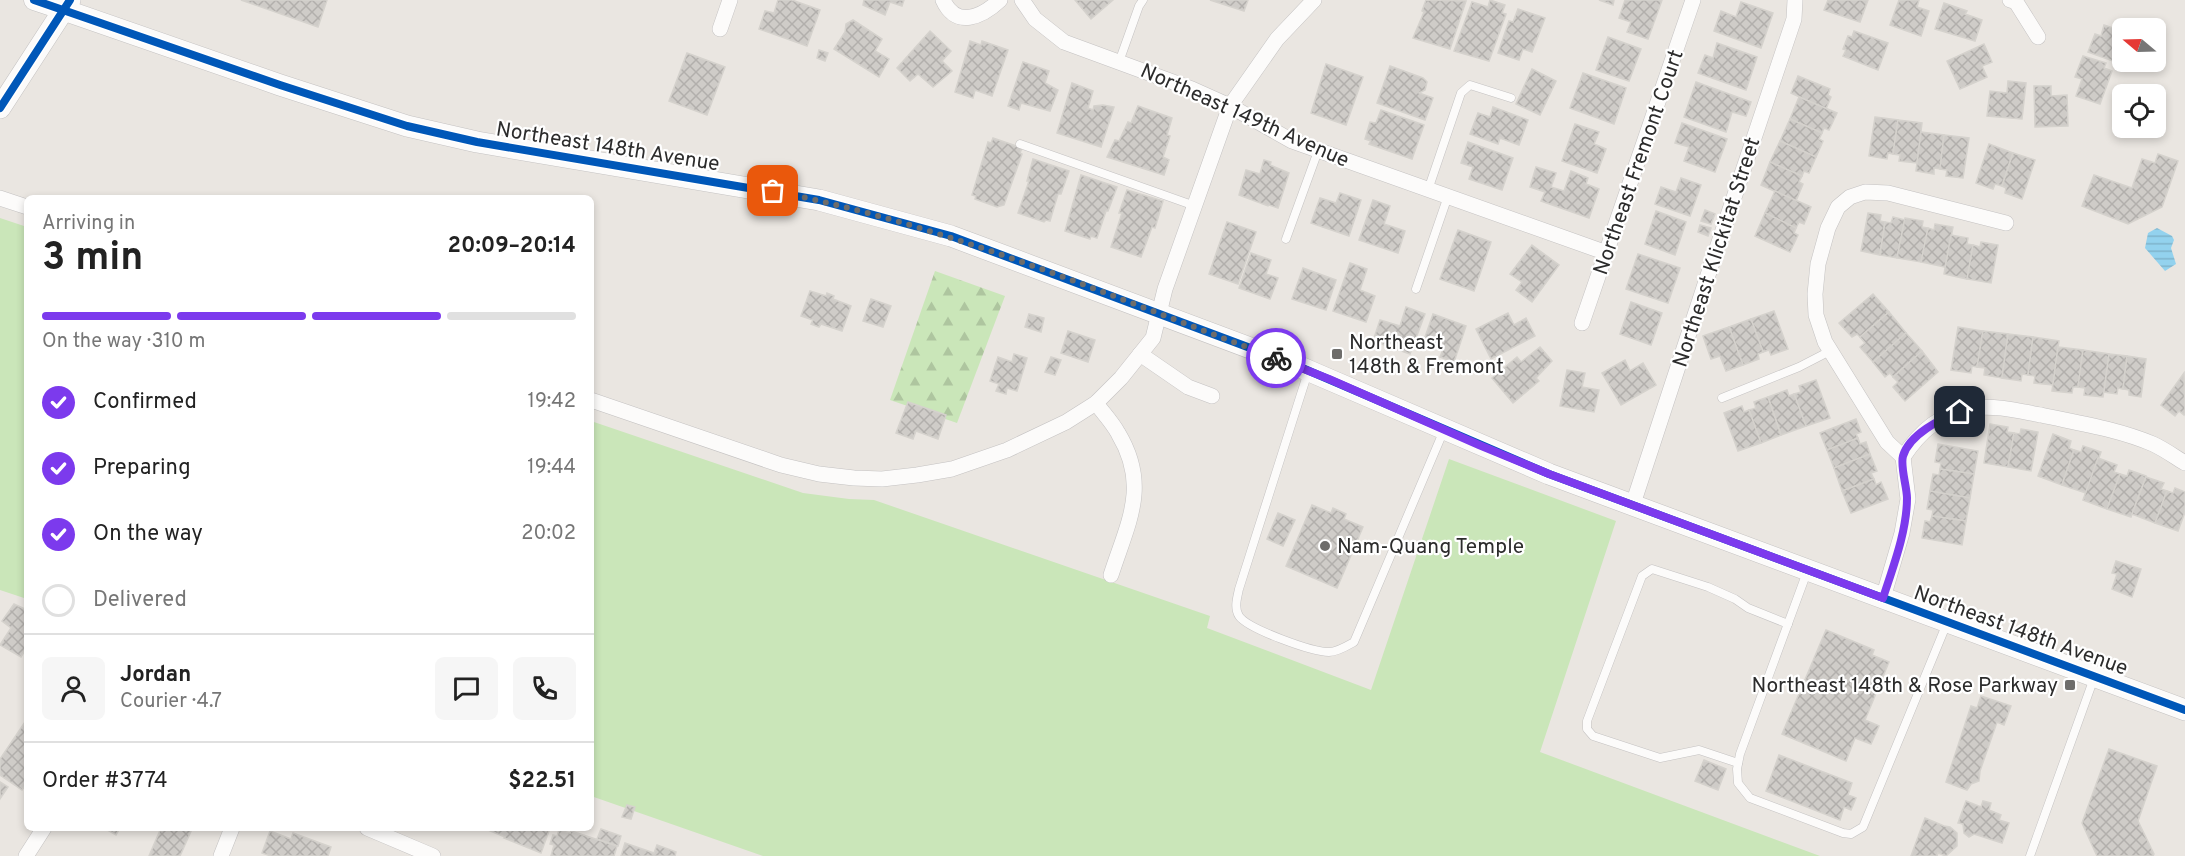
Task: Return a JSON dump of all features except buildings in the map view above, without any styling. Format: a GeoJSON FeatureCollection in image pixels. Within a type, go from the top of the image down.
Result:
{"type":"FeatureCollection","features":[{"type":"Feature","properties":{"kind":"main road"},"geometry":{"type":"LineString","coordinates":[[0,108],[67,5]]}},
{"type":"Feature","properties":{"kind":"main road","name":"Northeast 148th Avenue"},"geometry":{"type":"LineString","coordinates":[[67,5],[290,89],[407,126],[477,142],[784,194],[864,211],[962,240],[1309,370],[1549,474],[2185,710]]}},
{"type":"Feature","properties":{"kind":"street","name":"Northeast 148th Avenue"},"geometry":{"type":"LineString","coordinates":[[34,0],[67,5]]}},
{"type":"Feature","properties":{"kind":"street"},"geometry":{"type":"LineString","coordinates":[[720,29],[730,0]]}},
{"type":"Feature","properties":{"kind":"street"},"geometry":{"type":"LineString","coordinates":[[943,0],[950,11],[968,18],[978,16],[1000,0]]}},
{"type":"Feature","properties":{"kind":"street","name":"Northeast 149th Avenue"},"geometry":{"type":"LineString","coordinates":[[1022,0],[1035,19],[1064,42],[1154,73],[1230,106],[1292,141],[1607,253]]}},
{"type":"Feature","properties":{"kind":"street"},"geometry":{"type":"LineString","coordinates":[[594,401],[781,465],[819,474],[882,479],[918,476],[976,462],[1036,438],[1066,422],[1096,403],[1121,378],[1153,338],[1165,288],[1230,106],[1277,39],[1314,0]]}},
{"type":"Feature","properties":{"kind":"street","name":"Northeast Fremont Court"},"geometry":{"type":"LineString","coordinates":[[1582,323],[1693,0]]}},
{"type":"Feature","properties":{"kind":"street","name":"Northeast Klickitat Street"},"geometry":{"type":"LineString","coordinates":[[1634,504],[1794,20],[1795,0]]}},
{"type":"Feature","properties":{"kind":"street"},"geometry":{"type":"LineString","coordinates":[[2010,0],[2016,2],[2038,37]]}},
{"type":"Feature","properties":{"kind":"street"},"geometry":{"type":"LineString","coordinates":[[1903,457],[1887,442],[1830,351],[1816,315],[1815,294],[1818,264],[1828,228],[1838,207],[1850,197],[1865,192],[1888,194],[2006,223]]}},
{"type":"Feature","properties":{"kind":"street"},"geometry":{"type":"LineString","coordinates":[[0,198],[24,206]]}},
{"type":"Feature","properties":{"kind":"street"},"geometry":{"type":"LineString","coordinates":[[1140,354],[1188,387],[1212,396]]}},
{"type":"Feature","properties":{"kind":"street"},"geometry":{"type":"LineString","coordinates":[[1096,403],[1117,431],[1128,452],[1136,491],[1134,506],[1111,575]]}},
{"type":"Feature","properties":{"kind":"street"},"geometry":{"type":"LineString","coordinates":[[1883,598],[1902,533],[1908,499],[1903,457],[1913,441],[1927,427],[1949,415],[1972,408],[1998,407],[2087,424],[2154,445],[2185,463]]}},
{"type":"Feature","properties":{"kind":"street"},"geometry":{"type":"LineString","coordinates":[[26,856],[42,831]]}},
{"type":"Feature","properties":{"kind":"street"},"geometry":{"type":"LineString","coordinates":[[221,856],[231,831]]}},
{"type":"Feature","properties":{"kind":"street"},"geometry":{"type":"LineString","coordinates":[[374,831],[433,856]]}},
{"type":"Feature","properties":{"kind":"lane"},"geometry":{"type":"LineString","coordinates":[[1119,62],[1138,6],[1143,0]]}},
{"type":"Feature","properties":{"kind":"lane"},"geometry":{"type":"LineString","coordinates":[[1428,190],[1461,93],[1470,85],[1511,98]]}},
{"type":"Feature","properties":{"kind":"lane"},"geometry":{"type":"LineString","coordinates":[[1020,144],[1195,206]]}},
{"type":"Feature","properties":{"kind":"lane"},"geometry":{"type":"LineString","coordinates":[[1286,240],[1318,151]]}},
{"type":"Feature","properties":{"kind":"lane"},"geometry":{"type":"LineString","coordinates":[[1416,289],[1448,196]]}},
{"type":"Feature","properties":{"kind":"lane"},"geometry":{"type":"LineString","coordinates":[[1722,398],[1800,367],[1830,351]]}},
{"type":"Feature","properties":{"kind":"lane"},"geometry":{"type":"LineString","coordinates":[[1309,370],[1239,589],[1236,605],[1237,613],[1243,622],[1309,650],[1331,653],[1354,642],[1444,430]]}},
{"type":"Feature","properties":{"kind":"lane"},"geometry":{"type":"LineString","coordinates":[[1738,764],[1699,750],[1690,750],[1660,759],[1593,736],[1587,729],[1587,721],[1642,576],[1647,571],[1652,569],[1708,587],[1735,599],[1748,608],[1788,624]]}},
{"type":"Feature","properties":{"kind":"lane"},"geometry":{"type":"LineString","coordinates":[[1808,570],[1738,764],[1738,783],[1750,798],[1843,833],[1858,832],[1863,827],[1948,622]]}},
{"type":"Feature","properties":{"kind":"lane"},"geometry":{"type":"LineString","coordinates":[[2030,856],[2095,676]]}},
{"type":"Feature","properties":{"kind":"green space"},"geometry":{"type":"Polygon","coordinates":[[[0,218],[24,226],[24,598],[0,590],[0,218]]]}},
{"type":"Feature","properties":{"kind":"green space"},"geometry":{"type":"Polygon","coordinates":[[[935,271],[1005,296],[957,423],[890,400],[935,271]]]}},
{"type":"Feature","properties":{"kind":"green space"},"geometry":{"type":"Polygon","coordinates":[[[594,422],[803,493],[874,500],[1210,616],[1207,628],[1371,690],[1449,459],[1616,521],[1540,752],[1820,856],[763,856],[594,797],[594,422]]]}},
{"type":"Feature","properties":{"kind":"water"},"geometry":{"type":"Polygon","coordinates":[[[2157,228],[2172,236],[2174,240],[2171,248],[2176,264],[2165,271],[2145,248],[2148,233],[2157,228]]]}},
{"type":"Feature","properties":{"kind":"cycle path"},"geometry":{"type":"LineString","coordinates":[[34,0],[280,85],[407,126],[477,142],[819,200],[951,236],[1293,364],[1549,474],[2185,710]]}},
{"type":"Feature","properties":{"kind":"cycle path"},"geometry":{"type":"LineString","coordinates":[[0,108],[70,0]]}},
{"type":"Feature","properties":{"kind":"way so far"},"geometry":{"type":"LineString","coordinates":[[773,191],[864,211],[951,236],[1276,358]]}},
{"type":"Feature","properties":{"kind":"place","name":"Northeast 148th & Fremont"},"geometry":{"type":"Point","coordinates":[1337,354]}},
{"type":"Feature","properties":{"kind":"place","name":"Nam-Quang Temple"},"geometry":{"type":"Point","coordinates":[1325,546]}},
{"type":"Feature","properties":{"kind":"place","name":"Northeast 148th & Rose Parkway"},"geometry":{"type":"Point","coordinates":[2070,685]}},
{"type":"Feature","properties":{"kind":"route"},"geometry":{"type":"LineString","coordinates":[[1276,358],[1549,474],[1883,598],[1902,533],[1908,499],[1903,457],[1913,441],[1927,427],[1949,415],[1960,412]]}}]}
